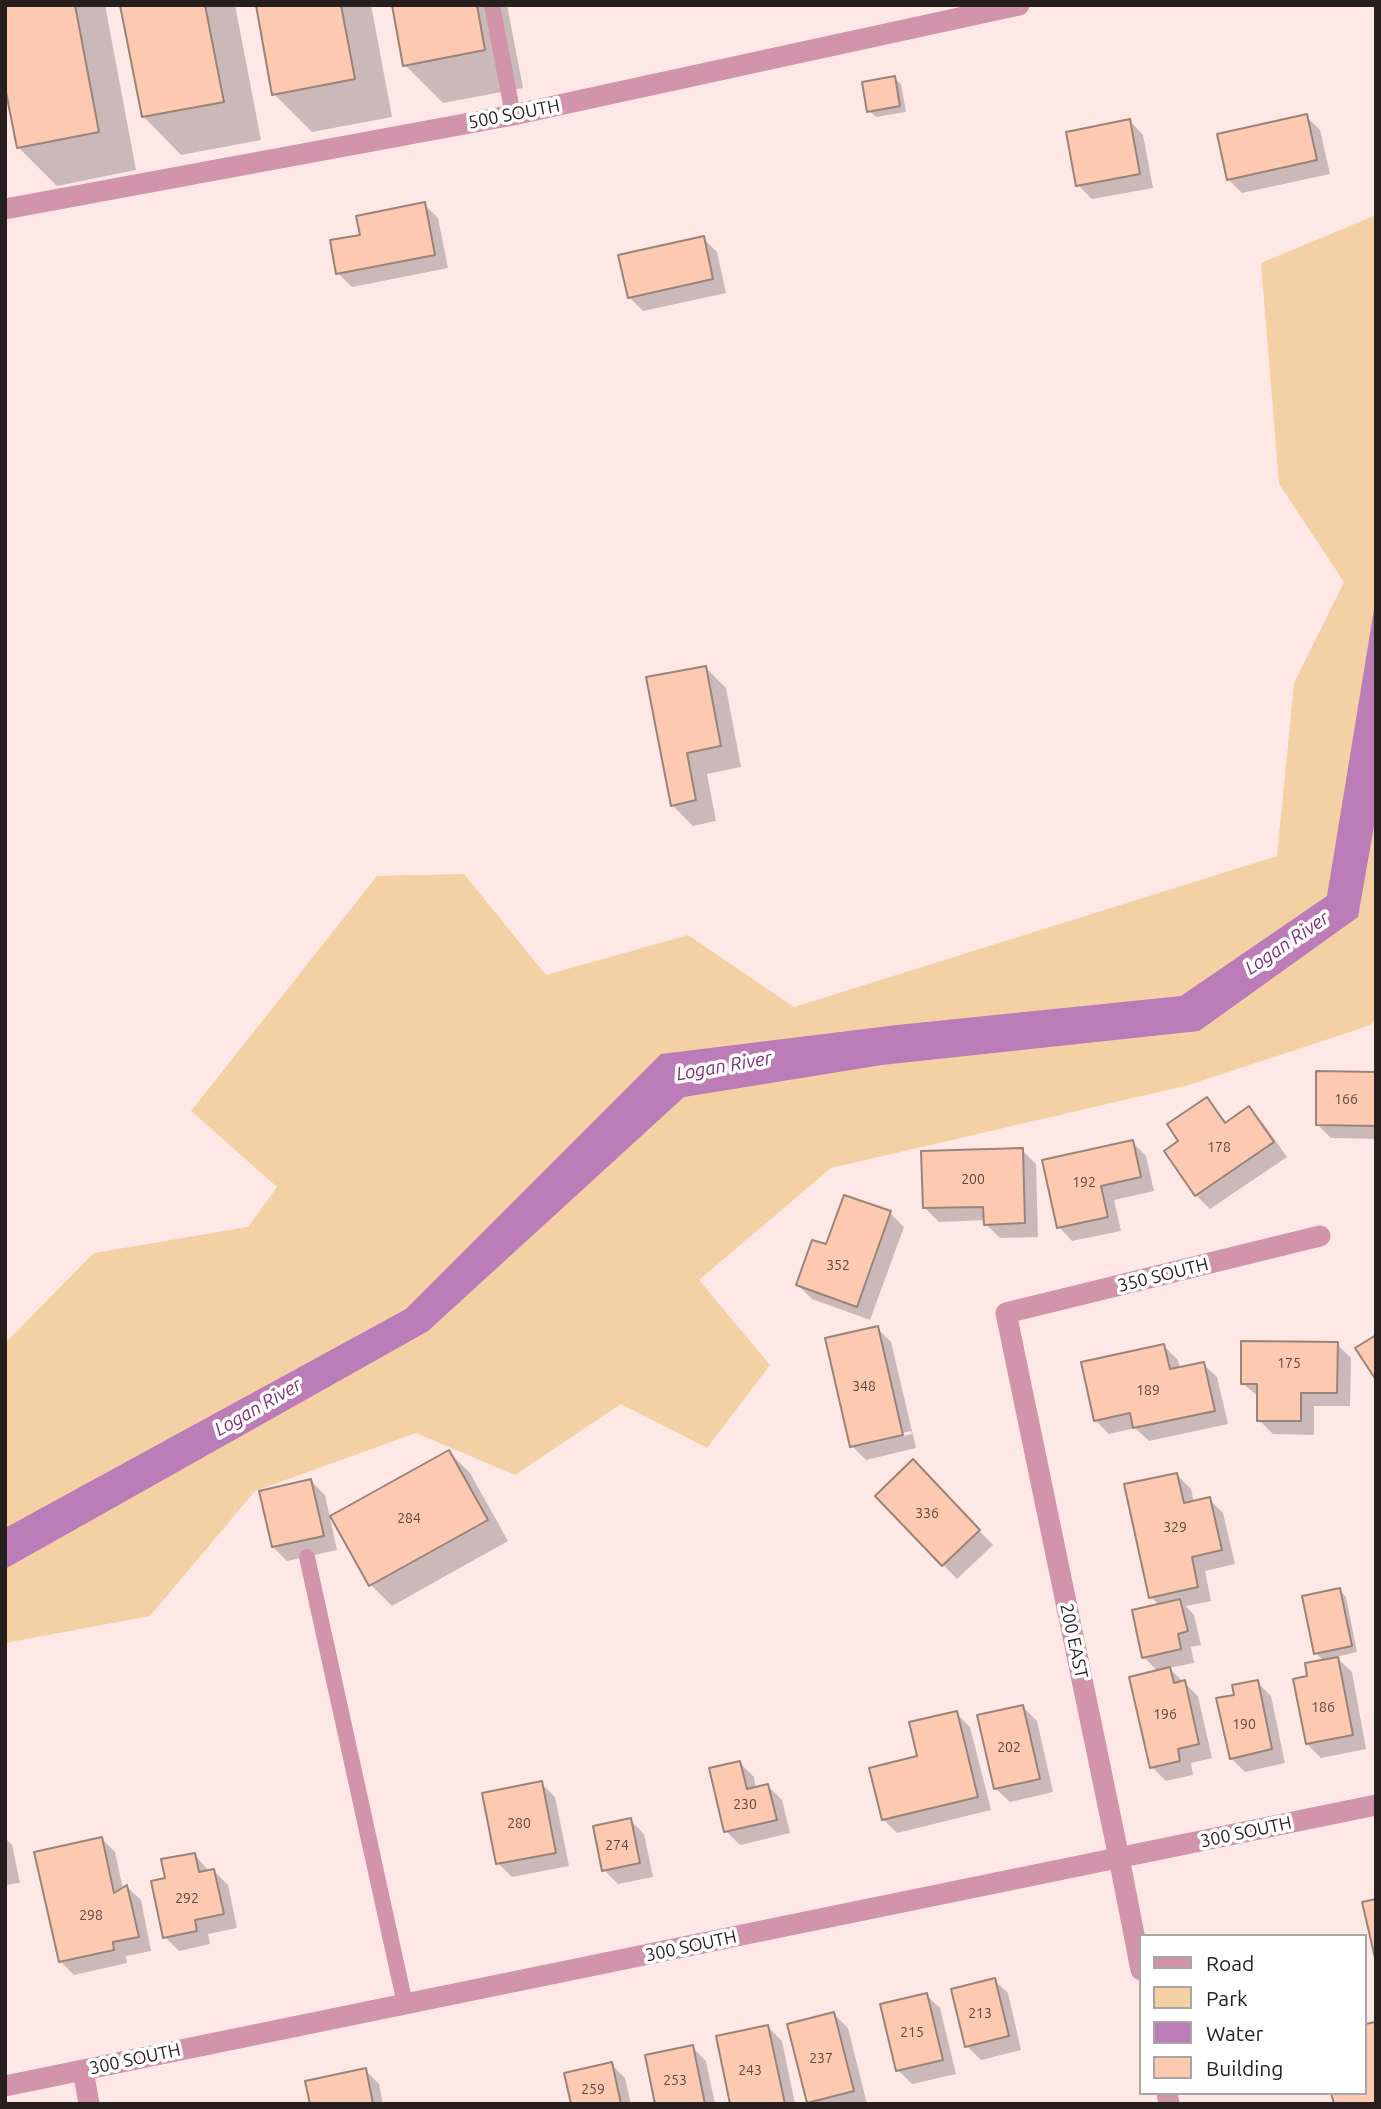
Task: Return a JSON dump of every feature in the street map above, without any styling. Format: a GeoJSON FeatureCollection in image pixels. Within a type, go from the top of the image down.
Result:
{"type":"FeatureCollection","features":[{"type":"Feature","properties":{"kind":"street","name":"500 SOUTH"},"geometry":{"type":"LineString","coordinates":[[5,209],[513,115],[1019,5]]}},
{"type":"Feature","properties":{"kind":"street","name":"350 SOUTH"},"geometry":{"type":"LineString","coordinates":[[1006,1313],[1320,1236]]}},
{"type":"Feature","properties":{"kind":"street","name":"200 EAST"},"geometry":{"type":"LineString","coordinates":[[1006,1313],[1140,1965]]}},
{"type":"Feature","properties":{"kind":"street","name":"300 SOUTH"},"geometry":{"type":"LineString","coordinates":[[5,2086],[1376,1805]]}},
{"type":"Feature","properties":{"kind":"street"},"geometry":{"type":"LineString","coordinates":[[83,2070],[89,2104]]}},
{"type":"Feature","properties":{"kind":"lane"},"geometry":{"type":"LineString","coordinates":[[492,5],[513,115]]}},
{"type":"Feature","properties":{"kind":"lane"},"geometry":{"type":"LineString","coordinates":[[307,1557],[405,2004]]}},
{"type":"Feature","properties":{"kind":"green space"},"geometry":{"type":"Polygon","coordinates":[[[1376,215],[1376,1017],[1371,1025],[1189,1085],[831,1168],[699,1280],[770,1365],[707,1448],[621,1404],[515,1475],[416,1433],[255,1491],[150,1616],[5,1643],[5,1343],[94,1253],[248,1227],[277,1187],[191,1111],[377,876],[464,874],[546,975],[688,935],[794,1007],[1277,856],[1294,683],[1344,582],[1279,484],[1261,263],[1376,215]]]}},
{"type":"Feature","properties":{"kind":"water","name":"Logan River"},"geometry":{"type":"Polygon","coordinates":[[[1376,597],[1376,815],[1358,917],[1199,1031],[882,1065],[684,1097],[428,1331],[5,1569],[5,1528],[406,1309],[661,1054],[897,1025],[1181,996],[1327,896],[1376,597]]]}},
{"type":"Feature","properties":{"kind":"building"},"geometry":{"type":"Polygon","coordinates":[[[5,5],[75,5],[99,132],[17,148],[5,87],[5,5]]]}},
{"type":"Feature","properties":{"kind":"building"},"geometry":{"type":"Polygon","coordinates":[[[120,5],[205,5],[224,102],[142,117],[120,5]]]}},
{"type":"Feature","properties":{"kind":"building"},"geometry":{"type":"Polygon","coordinates":[[[256,5],[341,5],[355,79],[272,95],[256,5]]]}},
{"type":"Feature","properties":{"kind":"building"},"geometry":{"type":"Polygon","coordinates":[[[392,5],[477,5],[485,50],[403,66],[392,5]]]}},
{"type":"Feature","properties":{"kind":"building"},"geometry":{"type":"Polygon","coordinates":[[[895,76],[900,106],[867,112],[862,82],[895,76]]]}},
{"type":"Feature","properties":{"kind":"building"},"geometry":{"type":"Polygon","coordinates":[[[1307,114],[1317,160],[1227,180],[1217,134],[1307,114]]]}},
{"type":"Feature","properties":{"kind":"building"},"geometry":{"type":"Polygon","coordinates":[[[1130,119],[1140,174],[1076,186],[1066,132],[1130,119]]]}},
{"type":"Feature","properties":{"kind":"building"},"geometry":{"type":"Polygon","coordinates":[[[425,202],[435,255],[336,274],[330,240],[360,235],[356,216],[425,202]]]}},
{"type":"Feature","properties":{"kind":"building"},"geometry":{"type":"Polygon","coordinates":[[[704,236],[713,279],[628,298],[618,255],[704,236]]]}},
{"type":"Feature","properties":{"kind":"building"},"geometry":{"type":"Polygon","coordinates":[[[706,666],[721,746],[687,753],[696,800],[671,806],[646,677],[706,666]]]}},
{"type":"Feature","properties":{"kind":"building"},"geometry":{"type":"Polygon","coordinates":[[[1316,1071],[1376,1072],[1376,1126],[1316,1125],[1316,1071]]]}},
{"type":"Feature","properties":{"kind":"building"},"geometry":{"type":"Polygon","coordinates":[[[1207,1097],[1225,1123],[1249,1106],[1274,1142],[1195,1196],[1164,1151],[1178,1141],[1167,1124],[1207,1097]]]}},
{"type":"Feature","properties":{"kind":"building"},"geometry":{"type":"Polygon","coordinates":[[[1133,1140],[1141,1177],[1101,1186],[1108,1217],[1057,1228],[1042,1160],[1133,1140]]]}},
{"type":"Feature","properties":{"kind":"building"},"geometry":{"type":"Polygon","coordinates":[[[1023,1148],[1025,1223],[984,1225],[983,1207],[923,1208],[921,1151],[1023,1148]]]}},
{"type":"Feature","properties":{"kind":"building"},"geometry":{"type":"Polygon","coordinates":[[[844,1195],[891,1211],[857,1307],[796,1285],[812,1240],[826,1244],[844,1195]]]}},
{"type":"Feature","properties":{"kind":"building"},"geometry":{"type":"Polygon","coordinates":[[[878,1326],[903,1435],[850,1447],[825,1338],[878,1326]]]}},
{"type":"Feature","properties":{"kind":"building"},"geometry":{"type":"Polygon","coordinates":[[[1376,1335],[1376,1380],[1355,1348],[1376,1335]]]}},
{"type":"Feature","properties":{"kind":"building"},"geometry":{"type":"Polygon","coordinates":[[[1241,1341],[1338,1342],[1337,1393],[1301,1393],[1301,1421],[1257,1421],[1257,1384],[1241,1384],[1241,1341]]]}},
{"type":"Feature","properties":{"kind":"building"},"geometry":{"type":"Polygon","coordinates":[[[1164,1344],[1170,1369],[1204,1362],[1215,1411],[1133,1428],[1130,1413],[1094,1421],[1081,1362],[1164,1344]]]}},
{"type":"Feature","properties":{"kind":"building"},"geometry":{"type":"Polygon","coordinates":[[[449,1450],[488,1520],[369,1586],[330,1516],[449,1450]]]}},
{"type":"Feature","properties":{"kind":"building"},"geometry":{"type":"Polygon","coordinates":[[[913,1459],[980,1530],[942,1566],[875,1496],[913,1459]]]}},
{"type":"Feature","properties":{"kind":"building"},"geometry":{"type":"Polygon","coordinates":[[[1177,1473],[1184,1503],[1210,1497],[1222,1550],[1192,1557],[1198,1587],[1149,1598],[1124,1484],[1177,1473]]]}},
{"type":"Feature","properties":{"kind":"building"},"geometry":{"type":"Polygon","coordinates":[[[311,1479],[324,1536],[272,1547],[259,1491],[311,1479]]]}},
{"type":"Feature","properties":{"kind":"building"},"geometry":{"type":"Polygon","coordinates":[[[1340,1588],[1352,1646],[1314,1654],[1302,1596],[1340,1588]]]}},
{"type":"Feature","properties":{"kind":"building"},"geometry":{"type":"Polygon","coordinates":[[[1180,1599],[1188,1631],[1178,1634],[1181,1649],[1142,1658],[1132,1610],[1180,1599]]]}},
{"type":"Feature","properties":{"kind":"building"},"geometry":{"type":"Polygon","coordinates":[[[1338,1657],[1353,1735],[1306,1744],[1293,1679],[1307,1676],[1305,1663],[1338,1657]]]}},
{"type":"Feature","properties":{"kind":"building"},"geometry":{"type":"Polygon","coordinates":[[[1170,1667],[1174,1683],[1185,1680],[1199,1744],[1178,1749],[1180,1761],[1150,1768],[1129,1677],[1170,1667]]]}},
{"type":"Feature","properties":{"kind":"building"},"geometry":{"type":"Polygon","coordinates":[[[1258,1680],[1272,1749],[1230,1759],[1216,1698],[1234,1695],[1232,1685],[1258,1680]]]}},
{"type":"Feature","properties":{"kind":"building"},"geometry":{"type":"Polygon","coordinates":[[[1023,1705],[1040,1779],[994,1789],[977,1715],[1023,1705]]]}},
{"type":"Feature","properties":{"kind":"building"},"geometry":{"type":"Polygon","coordinates":[[[957,1711],[978,1797],[882,1820],[869,1768],[917,1756],[909,1722],[957,1711]]]}},
{"type":"Feature","properties":{"kind":"building"},"geometry":{"type":"Polygon","coordinates":[[[740,1761],[747,1789],[768,1784],[777,1820],[724,1832],[709,1768],[740,1761]]]}},
{"type":"Feature","properties":{"kind":"building"},"geometry":{"type":"Polygon","coordinates":[[[542,1781],[556,1853],[496,1864],[482,1793],[542,1781]]]}},
{"type":"Feature","properties":{"kind":"building"},"geometry":{"type":"Polygon","coordinates":[[[631,1818],[640,1863],[602,1871],[593,1826],[631,1818]]]}},
{"type":"Feature","properties":{"kind":"building"},"geometry":{"type":"Polygon","coordinates":[[[102,1837],[114,1893],[127,1885],[139,1937],[113,1942],[114,1950],[59,1962],[34,1852],[102,1837]]]}},
{"type":"Feature","properties":{"kind":"building"},"geometry":{"type":"Polygon","coordinates":[[[195,1853],[199,1872],[214,1869],[224,1914],[195,1920],[197,1931],[163,1938],[151,1881],[165,1878],[161,1859],[195,1853]]]}},
{"type":"Feature","properties":{"kind":"building"},"geometry":{"type":"Polygon","coordinates":[[[1376,1899],[1376,1962],[1362,1902],[1376,1899]]]}},
{"type":"Feature","properties":{"kind":"building"},"geometry":{"type":"Polygon","coordinates":[[[995,1978],[1009,2036],[965,2047],[951,1989],[995,1978]]]}},
{"type":"Feature","properties":{"kind":"building"},"geometry":{"type":"Polygon","coordinates":[[[927,1993],[943,2060],[896,2071],[880,2004],[927,1993]]]}},
{"type":"Feature","properties":{"kind":"building"},"geometry":{"type":"Polygon","coordinates":[[[834,2012],[854,2091],[807,2103],[787,2024],[834,2012]]]}},
{"type":"Feature","properties":{"kind":"building"},"geometry":{"type":"Polygon","coordinates":[[[1376,2022],[1376,2104],[1334,2104],[1332,2095],[1367,2095],[1367,2024],[1376,2022]]]}},
{"type":"Feature","properties":{"kind":"building"},"geometry":{"type":"Polygon","coordinates":[[[768,2025],[785,2104],[730,2104],[716,2036],[768,2025]]]}},
{"type":"Feature","properties":{"kind":"building"},"geometry":{"type":"Polygon","coordinates":[[[693,2045],[705,2104],[655,2104],[645,2055],[693,2045]]]}},
{"type":"Feature","properties":{"kind":"building"},"geometry":{"type":"Polygon","coordinates":[[[612,2062],[621,2104],[571,2104],[564,2073],[612,2062]]]}},
{"type":"Feature","properties":{"kind":"building"},"geometry":{"type":"Polygon","coordinates":[[[366,2068],[373,2104],[310,2104],[305,2081],[366,2068]]]}}]}
